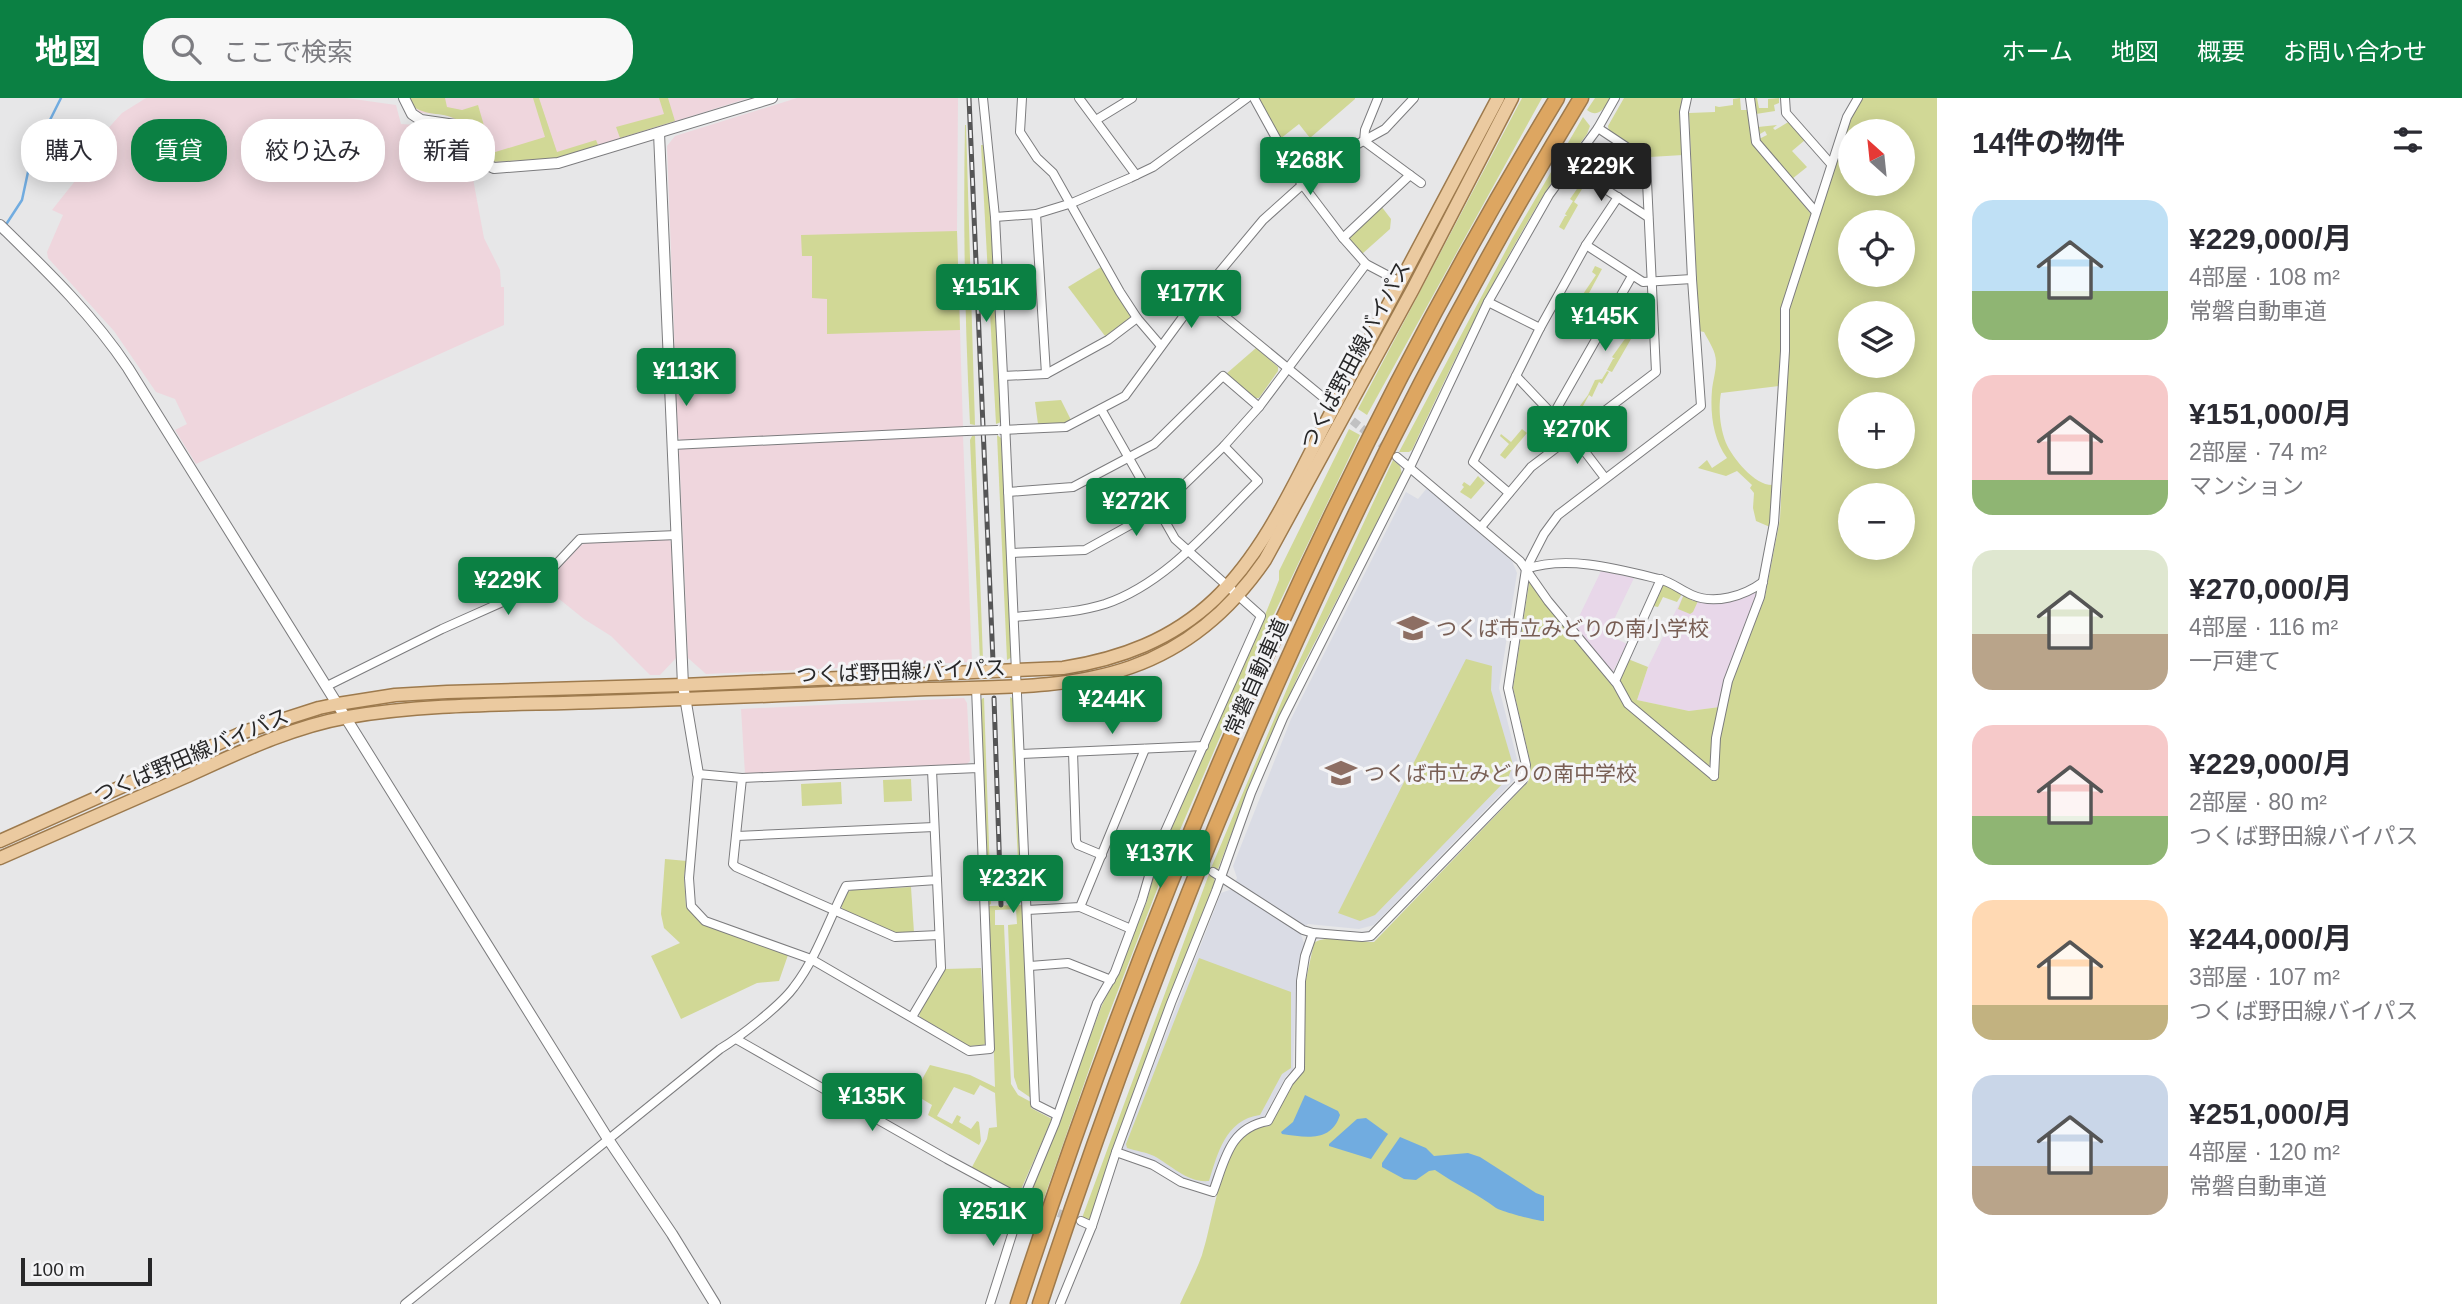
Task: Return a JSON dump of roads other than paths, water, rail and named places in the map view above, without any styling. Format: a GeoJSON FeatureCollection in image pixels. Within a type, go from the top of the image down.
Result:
{"type":"FeatureCollection","features":[{"type":"Feature","properties":{"kind":"highway","name":"常磐自動車道"},"geometry":{"type":"LineString","coordinates":[[1018,1304],[1146,947],[1220,761],[1261,667],[1317,546],[1421,337],[1557,98]]}},
{"type":"Feature","properties":{"kind":"highway","name":"常磐自動車道"},"geometry":{"type":"LineString","coordinates":[[1040,1304],[1089,1159],[1164,955],[1238,769],[1284,663],[1382,457],[1437,350],[1500,235],[1581,98]]}},
{"type":"Feature","properties":{"kind":"main road","name":"つくば野田線バイパス"},"geometry":{"type":"LineString","coordinates":[[0,841],[244,732],[338,704],[395,695],[434,693],[1017,671],[1089,664],[1138,650],[1182,626],[1203,610],[1250,559],[1498,98]]}},
{"type":"Feature","properties":{"kind":"main road","name":"つくば野田線バイパス"},"geometry":{"type":"LineString","coordinates":[[0,858],[269,740],[347,718],[395,710],[444,707],[685,700],[1018,685],[1086,679],[1135,666],[1159,655],[1202,629],[1239,595],[1277,541],[1512,98]]}},
{"type":"Feature","properties":{"kind":"street"},"geometry":{"type":"LineString","coordinates":[[404,98],[412,114],[421,120],[455,125],[470,141],[481,162],[494,167],[558,163],[772,98]]}},
{"type":"Feature","properties":{"kind":"street"},"geometry":{"type":"LineString","coordinates":[[983,98],[995,217],[1003,376],[1002,430],[1015,617],[1035,1104],[1056,1115]]}},
{"type":"Feature","properties":{"kind":"street"},"geometry":{"type":"LineString","coordinates":[[1022,98],[1020,132],[1037,158],[1054,173],[1137,318],[1161,346]]}},
{"type":"Feature","properties":{"kind":"street"},"geometry":{"type":"LineString","coordinates":[[1079,98],[1136,175]]}},
{"type":"Feature","properties":{"kind":"street"},"geometry":{"type":"LineString","coordinates":[[1096,120],[1132,98]]}},
{"type":"Feature","properties":{"kind":"street"},"geometry":{"type":"LineString","coordinates":[[995,217],[1036,214],[1072,203],[1153,167],[1247,98]]}},
{"type":"Feature","properties":{"kind":"street"},"geometry":{"type":"LineString","coordinates":[[1254,98],[1302,185],[1343,238],[1366,264],[1413,289]]}},
{"type":"Feature","properties":{"kind":"street"},"geometry":{"type":"LineString","coordinates":[[1364,141],[1365,130],[1378,98]]}},
{"type":"Feature","properties":{"kind":"street"},"geometry":{"type":"LineString","coordinates":[[672,444],[1066,427],[1125,396],[1200,296],[1263,220],[1302,185],[1385,129],[1415,98]]}},
{"type":"Feature","properties":{"kind":"street"},"geometry":{"type":"LineString","coordinates":[[1060,1304],[1092,1226],[1171,1003],[1251,793],[1283,718],[1410,467],[1488,302],[1549,195],[1598,128],[1615,98]]}},
{"type":"Feature","properties":{"kind":"street"},"geometry":{"type":"LineString","coordinates":[[1213,872],[1303,930],[1313,933],[1371,936],[1523,780],[1526,765],[1508,688],[1526,569],[1544,534],[1558,515],[1701,406],[1684,112],[1687,98]]}},
{"type":"Feature","properties":{"kind":"street"},"geometry":{"type":"LineString","coordinates":[[1750,98],[1756,142],[1815,211]]}},
{"type":"Feature","properties":{"kind":"street"},"geometry":{"type":"LineString","coordinates":[[1785,98],[1786,113],[1831,164]]}},
{"type":"Feature","properties":{"kind":"street"},"geometry":{"type":"LineString","coordinates":[[1397,457],[1481,527],[1526,569],[1548,601],[1615,681],[1628,704],[1714,776],[1716,738],[1728,681],[1763,582],[1774,523],[1785,351],[1784,309],[1847,117],[1857,98]]}},
{"type":"Feature","properties":{"kind":"street"},"geometry":{"type":"LineString","coordinates":[[1481,527],[1531,467],[1656,372],[1646,160],[1598,128]]}},
{"type":"Feature","properties":{"kind":"street"},"geometry":{"type":"LineString","coordinates":[[659,133],[683,685],[698,774],[689,878],[691,906],[705,921],[811,959],[969,1051],[990,1049],[976,687]]}},
{"type":"Feature","properties":{"kind":"street"},"geometry":{"type":"LineString","coordinates":[[1364,141],[1421,183]]}},
{"type":"Feature","properties":{"kind":"street"},"geometry":{"type":"LineString","coordinates":[[1570,166],[1648,217]]}},
{"type":"Feature","properties":{"kind":"street"},"geometry":{"type":"LineString","coordinates":[[1343,238],[1410,175]]}},
{"type":"Feature","properties":{"kind":"street"},"geometry":{"type":"LineString","coordinates":[[1509,493],[1473,462],[1539,328],[1586,245],[1618,197]]}},
{"type":"Feature","properties":{"kind":"street"},"geometry":{"type":"LineString","coordinates":[[1036,214],[1046,374]]}},
{"type":"Feature","properties":{"kind":"street"},"geometry":{"type":"LineString","coordinates":[[0,225],[42,264],[107,336],[608,1139],[715,1304]]}},
{"type":"Feature","properties":{"kind":"street"},"geometry":{"type":"LineString","coordinates":[[1586,245],[1643,282],[1692,279]]}},
{"type":"Feature","properties":{"kind":"street"},"geometry":{"type":"LineString","coordinates":[[1011,553],[1085,550],[1159,509],[1224,446],[1259,407],[1366,264]]}},
{"type":"Feature","properties":{"kind":"street"},"geometry":{"type":"LineString","coordinates":[[1553,415],[1632,276]]}},
{"type":"Feature","properties":{"kind":"street"},"geometry":{"type":"LineString","coordinates":[[1200,296],[1324,398]]}},
{"type":"Feature","properties":{"kind":"street"},"geometry":{"type":"LineString","coordinates":[[1488,302],[1539,328]]}},
{"type":"Feature","properties":{"kind":"street"},"geometry":{"type":"LineString","coordinates":[[1003,376],[1046,374],[1108,340],[1137,318]]}},
{"type":"Feature","properties":{"kind":"street"},"geometry":{"type":"LineString","coordinates":[[1008,492],[1073,487],[1130,457],[1154,444],[1223,376],[1259,407]]}},
{"type":"Feature","properties":{"kind":"street"},"geometry":{"type":"LineString","coordinates":[[1516,376],[1573,436],[1605,478]]}},
{"type":"Feature","properties":{"kind":"street"},"geometry":{"type":"LineString","coordinates":[[990,1304],[1023,1200],[1097,1003],[1111,980],[1131,929],[1154,856],[1261,616],[1175,539],[1101,408]]}},
{"type":"Feature","properties":{"kind":"street"},"geometry":{"type":"LineString","coordinates":[[1015,617],[1073,611],[1106,603],[1151,581],[1188,550],[1258,481],[1224,446]]}},
{"type":"Feature","properties":{"kind":"street"},"geometry":{"type":"LineString","coordinates":[[327,686],[442,629],[534,588],[580,539],[677,534]]}},
{"type":"Feature","properties":{"kind":"street"},"geometry":{"type":"LineString","coordinates":[[1526,569],[1538,565],[1578,563],[1661,579],[1676,584],[1692,595],[1715,599],[1736,596],[1763,582]]}},
{"type":"Feature","properties":{"kind":"street"},"geometry":{"type":"LineString","coordinates":[[1615,681],[1661,579]]}},
{"type":"Feature","properties":{"kind":"street"},"geometry":{"type":"LineString","coordinates":[[1021,754],[1204,746]]}},
{"type":"Feature","properties":{"kind":"street"},"geometry":{"type":"LineString","coordinates":[[1080,907],[1145,749]]}},
{"type":"Feature","properties":{"kind":"street"},"geometry":{"type":"LineString","coordinates":[[1073,752],[1076,841],[1078,845],[1102,855]]}},
{"type":"Feature","properties":{"kind":"street"},"geometry":{"type":"LineString","coordinates":[[698,774],[742,778],[978,768]]}},
{"type":"Feature","properties":{"kind":"street"},"geometry":{"type":"LineString","coordinates":[[912,1017],[941,968],[932,769]]}},
{"type":"Feature","properties":{"kind":"street"},"geometry":{"type":"LineString","coordinates":[[742,778],[733,864],[736,867],[895,937],[939,935]]}},
{"type":"Feature","properties":{"kind":"street"},"geometry":{"type":"LineString","coordinates":[[737,836],[934,827]]}},
{"type":"Feature","properties":{"kind":"street"},"geometry":{"type":"LineString","coordinates":[[1154,856],[1168,859]]}},
{"type":"Feature","properties":{"kind":"street"},"geometry":{"type":"LineString","coordinates":[[405,1304],[720,1049],[736,1039],[794,988],[846,886],[937,880]]}},
{"type":"Feature","properties":{"kind":"street"},"geometry":{"type":"LineString","coordinates":[[1027,910],[1080,907],[1131,929]]}},
{"type":"Feature","properties":{"kind":"street"},"geometry":{"type":"LineString","coordinates":[[1116,1152],[1153,1165],[1181,1182],[1213,1192],[1229,1147],[1244,1130],[1268,1121],[1289,1082],[1300,1069],[1301,981],[1305,956],[1313,933]]}},
{"type":"Feature","properties":{"kind":"street"},"geometry":{"type":"LineString","coordinates":[[1030,966],[1068,964],[1111,980]]}},
{"type":"Feature","properties":{"kind":"street"},"geometry":{"type":"LineString","coordinates":[[736,1039],[1037,1206]]}},
{"type":"Feature","properties":{"kind":"street"},"geometry":{"type":"LineString","coordinates":[[1081,1222],[1092,1226]]}},
{"type":"Feature","properties":{"kind":"water"},"geometry":{"type":"Polygon","coordinates":[[[1305,1095],[1338,1111],[1340,1115],[1336,1124],[1324,1134],[1316,1136],[1282,1134],[1293,1122],[1305,1095]]]}},
{"type":"Feature","properties":{"kind":"water"},"geometry":{"type":"Polygon","coordinates":[[[1366,1118],[1388,1134],[1371,1159],[1329,1146],[1357,1119],[1366,1118]]]}},
{"type":"Feature","properties":{"kind":"water"},"geometry":{"type":"Polygon","coordinates":[[[1400,1137],[1426,1148],[1434,1156],[1468,1153],[1480,1157],[1544,1196],[1544,1221],[1499,1209],[1435,1170],[1416,1180],[1404,1179],[1382,1167],[1400,1137]]]}},
{"type":"Feature","properties":{"kind":"waterway"},"geometry":{"type":"LineString","coordinates":[[7,223],[22,200],[31,158],[61,98]]}},
{"type":"Feature","properties":{"kind":"tunnel"},"geometry":{"type":"LineString","coordinates":[[1343,413],[1390,451]]}},
{"type":"Feature","properties":{"kind":"tunnel"},"geometry":{"type":"LineString","coordinates":[[1177,861],[1213,872]]}},
{"type":"Feature","properties":{"kind":"tunnel"},"geometry":{"type":"LineString","coordinates":[[1047,1209],[1081,1221]]}},
{"type":"Feature","properties":{"kind":"railway"},"geometry":{"type":"LineString","coordinates":[[969,98],[993,661]]}},
{"type":"Feature","properties":{"kind":"railway"},"geometry":{"type":"LineString","coordinates":[[994,698],[1001,905]]}},
{"type":"Feature","properties":{"kind":"place","name":"つくば市立みどりの南小学校"},"geometry":{"type":"Point","coordinates":[1413,628]}},
{"type":"Feature","properties":{"kind":"place","name":"つくば市立みどりの南中学校"},"geometry":{"type":"Point","coordinates":[1341,773]}}]}
